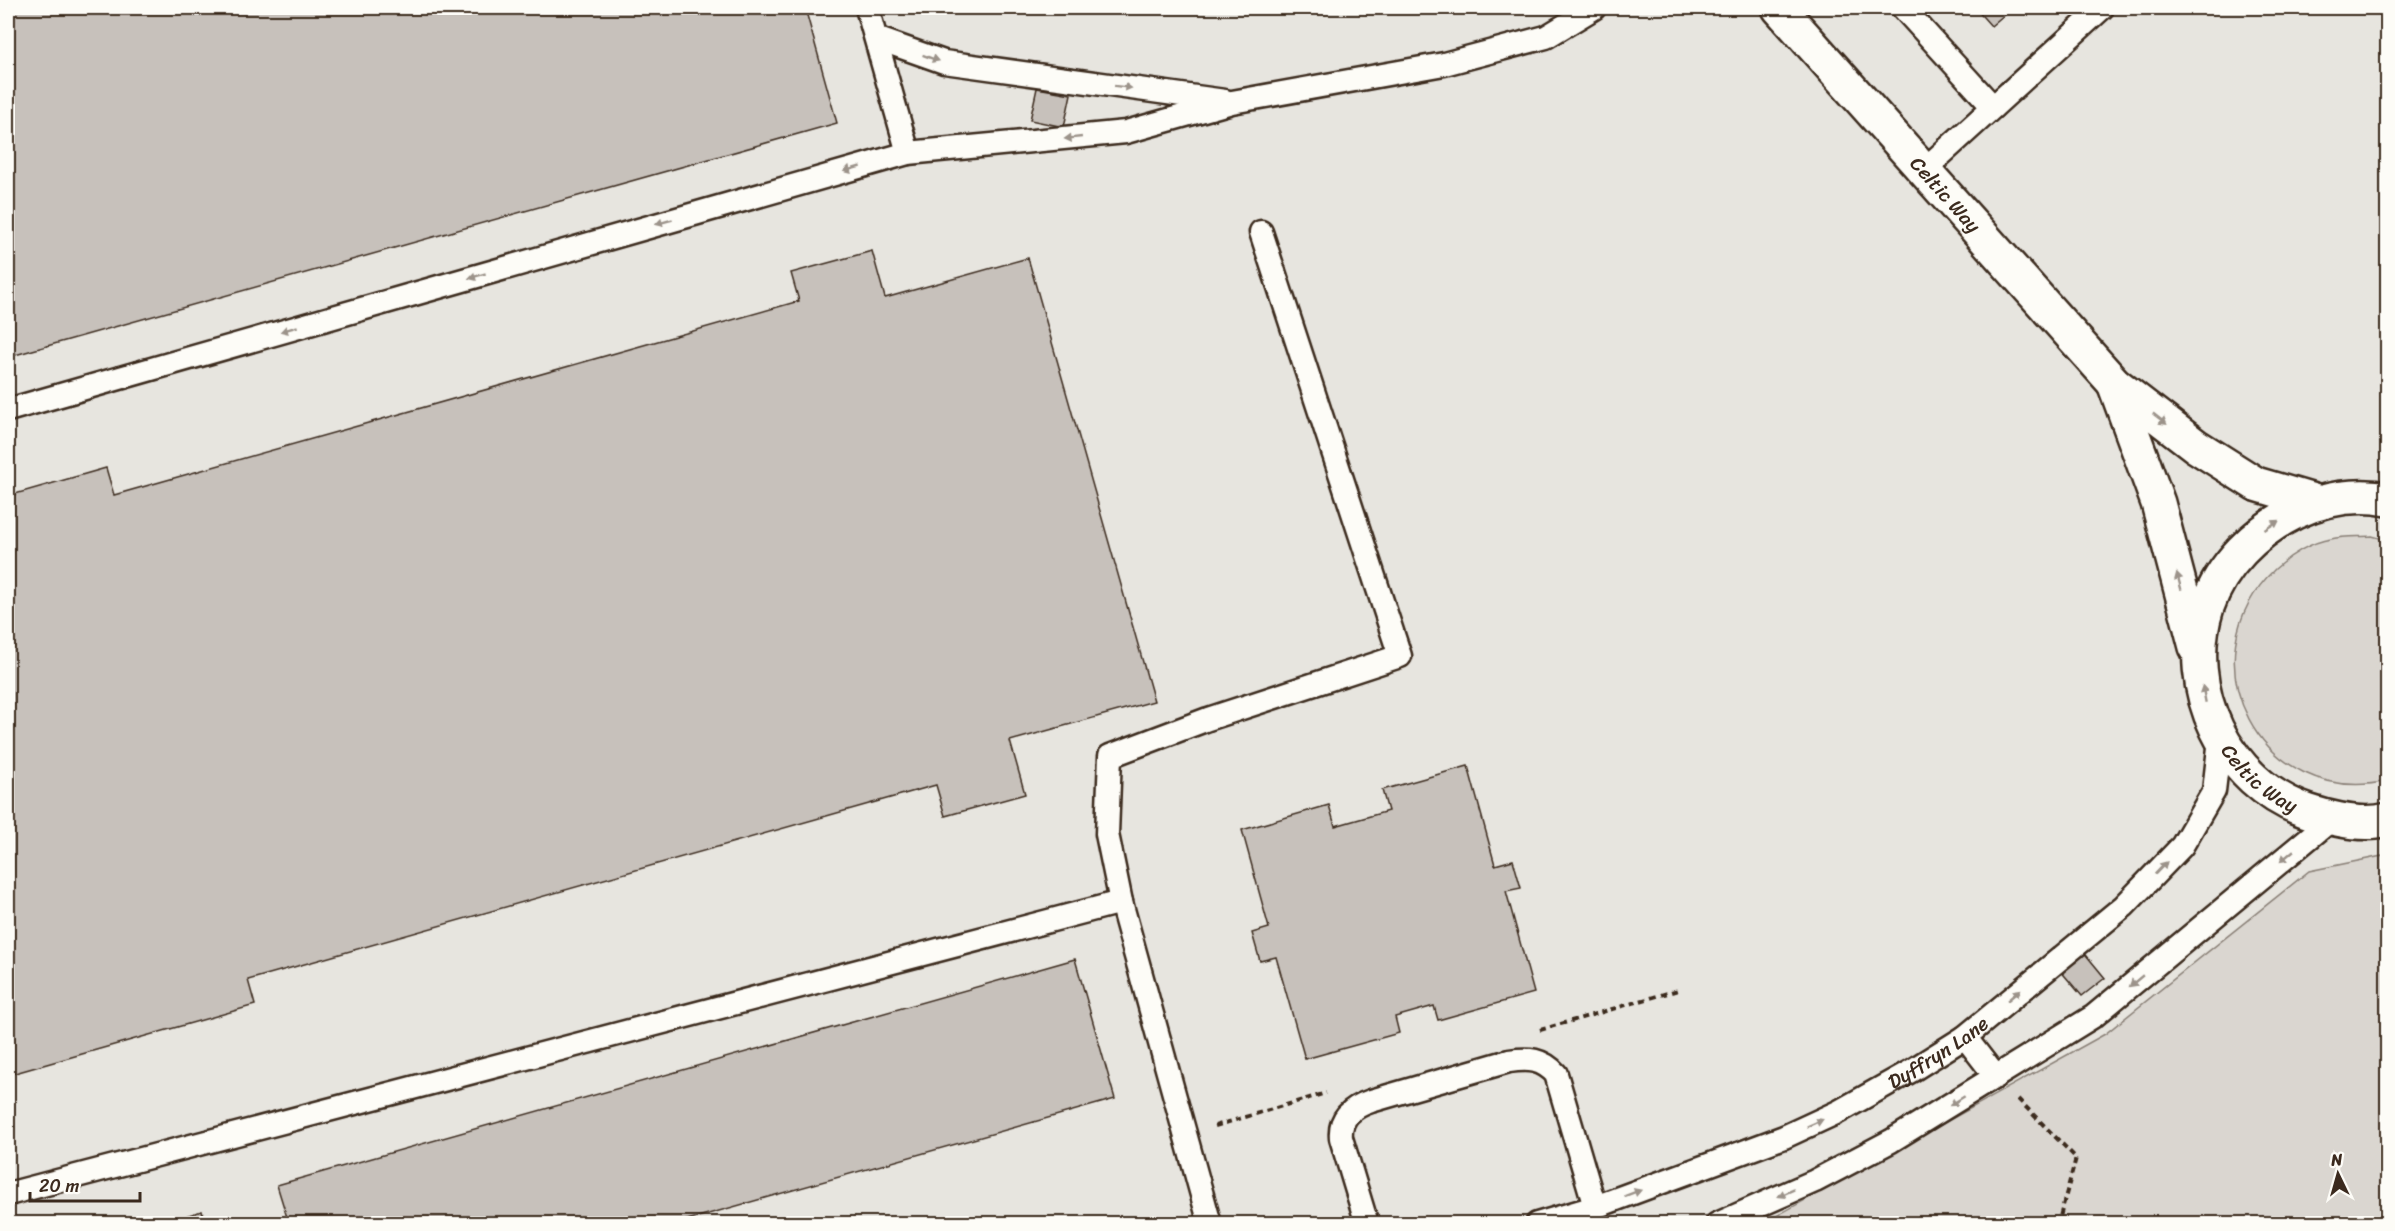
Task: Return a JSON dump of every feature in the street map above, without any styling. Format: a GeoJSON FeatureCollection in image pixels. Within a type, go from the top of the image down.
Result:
{"type":"FeatureCollection","features":[{"type":"Feature","properties":{"kind":"street","name":"Celtic Way"},"geometry":{"type":"LineString","coordinates":[[1779,8],[2114,383],[2196,446],[2256,484],[2316,502]]}},
{"type":"Feature","properties":{"kind":"street","name":"Celtic Way"},"geometry":{"type":"LineString","coordinates":[[2114,383],[2158,503],[2199,658],[2205,700],[2220,739],[2249,777],[2288,804],[2332,819],[2388,820]]}},
{"type":"Feature","properties":{"kind":"street","name":"Celtic Way"},"geometry":{"type":"LineString","coordinates":[[2199,658],[2207,607],[2232,561],[2270,525],[2316,502],[2368,495],[2388,499]]}},
{"type":"Feature","properties":{"kind":"lane"},"geometry":{"type":"LineString","coordinates":[[867,8],[908,153]]}},
{"type":"Feature","properties":{"kind":"lane"},"geometry":{"type":"LineString","coordinates":[[8,410],[908,153],[1126,132],[1232,102],[1444,64],[1546,37],[1593,8]]}},
{"type":"Feature","properties":{"kind":"lane"},"geometry":{"type":"LineString","coordinates":[[1903,8],[1993,107]]}},
{"type":"Feature","properties":{"kind":"lane"},"geometry":{"type":"LineString","coordinates":[[1924,170],[2102,8]]}},
{"type":"Feature","properties":{"kind":"lane"},"geometry":{"type":"LineString","coordinates":[[876,38],[944,62],[1232,102]]}},
{"type":"Feature","properties":{"kind":"lane"},"geometry":{"type":"LineString","coordinates":[[1210,1224],[1121,902],[1107,834],[1110,756],[1208,719],[1400,656],[1261,232]]}},
{"type":"Feature","properties":{"kind":"lane","name":"Dyffryn Lane"},"geometry":{"type":"LineString","coordinates":[[1537,1224],[1595,1207],[1725,1160],[1838,1112],[1911,1071],[1965,1037],[2124,906],[2182,846],[2214,791],[2220,739]]}},
{"type":"Feature","properties":{"kind":"lane"},"geometry":{"type":"LineString","coordinates":[[1717,1224],[1815,1180],[1891,1141],[2094,1016],[2332,819]]}},
{"type":"Feature","properties":{"kind":"lane"},"geometry":{"type":"LineString","coordinates":[[8,1194],[1121,902]]}},
{"type":"Feature","properties":{"kind":"lane"},"geometry":{"type":"LineString","coordinates":[[1965,1037],[1996,1077]]}},
{"type":"Feature","properties":{"kind":"lane"},"geometry":{"type":"LineString","coordinates":[[1367,1224],[1341,1138],[1341,1129],[1347,1114],[1371,1101],[1509,1060],[1524,1059],[1548,1065],[1556,1074],[1595,1207]]}},
{"type":"Feature","properties":{"kind":"path"},"geometry":{"type":"LineString","coordinates":[[1996,1077],[2076,1158],[2058,1224]]}},
{"type":"Feature","properties":{"kind":"shaded area"},"geometry":{"type":"Polygon","coordinates":[[[8,8],[2387,8],[2387,1223],[8,1223],[8,8]]]}},
{"type":"Feature","properties":{"kind":"shaded area"},"geometry":{"type":"Polygon","coordinates":[[[2372,536],[2387,540],[2387,781],[2342,784],[2303,772],[2272,750],[2249,719],[2236,683],[2236,644],[2248,605],[2281,564],[2294,554],[2316,543],[2341,537],[2372,536]]]}},
{"type":"Feature","properties":{"kind":"shaded area"},"geometry":{"type":"Polygon","coordinates":[[[2387,855],[2387,1223],[1762,1224],[2105,1034],[2309,871],[2387,855]]]}},
{"type":"Feature","properties":{"kind":"building"},"geometry":{"type":"Polygon","coordinates":[[[8,8],[805,8],[837,123],[8,357],[8,8]]]}},
{"type":"Feature","properties":{"kind":"building"},"geometry":{"type":"Polygon","coordinates":[[[1975,8],[2012,8],[1991,26],[1975,8]]]}},
{"type":"Feature","properties":{"kind":"building"},"geometry":{"type":"Polygon","coordinates":[[[1037,88],[1071,94],[1064,127],[1030,120],[1037,88]]]}},
{"type":"Feature","properties":{"kind":"building"},"geometry":{"type":"Polygon","coordinates":[[[872,251],[885,298],[1028,258],[1154,701],[1010,741],[1025,794],[945,816],[936,785],[248,980],[255,1005],[8,1075],[8,496],[106,468],[114,495],[799,301],[791,273],[872,251]]]}},
{"type":"Feature","properties":{"kind":"building"},"geometry":{"type":"Polygon","coordinates":[[[1468,766],[1495,865],[1513,860],[1521,888],[1506,891],[1534,993],[1438,1020],[1434,1006],[1395,1017],[1399,1033],[1305,1059],[1276,957],[1260,961],[1252,933],[1269,928],[1242,830],[1329,805],[1335,826],[1388,811],[1382,790],[1468,766]]]}},
{"type":"Feature","properties":{"kind":"building"},"geometry":{"type":"Polygon","coordinates":[[[2082,950],[2105,978],[2082,996],[2059,969],[2082,950]]]}},
{"type":"Feature","properties":{"kind":"building"},"geometry":{"type":"Polygon","coordinates":[[[1075,959],[1115,1099],[673,1224],[289,1224],[277,1185],[1075,959]]]}},
{"type":"Feature","properties":{"kind":"building"},"geometry":{"type":"Polygon","coordinates":[[[202,1211],[205,1224],[159,1224],[202,1211]]]}}]}
